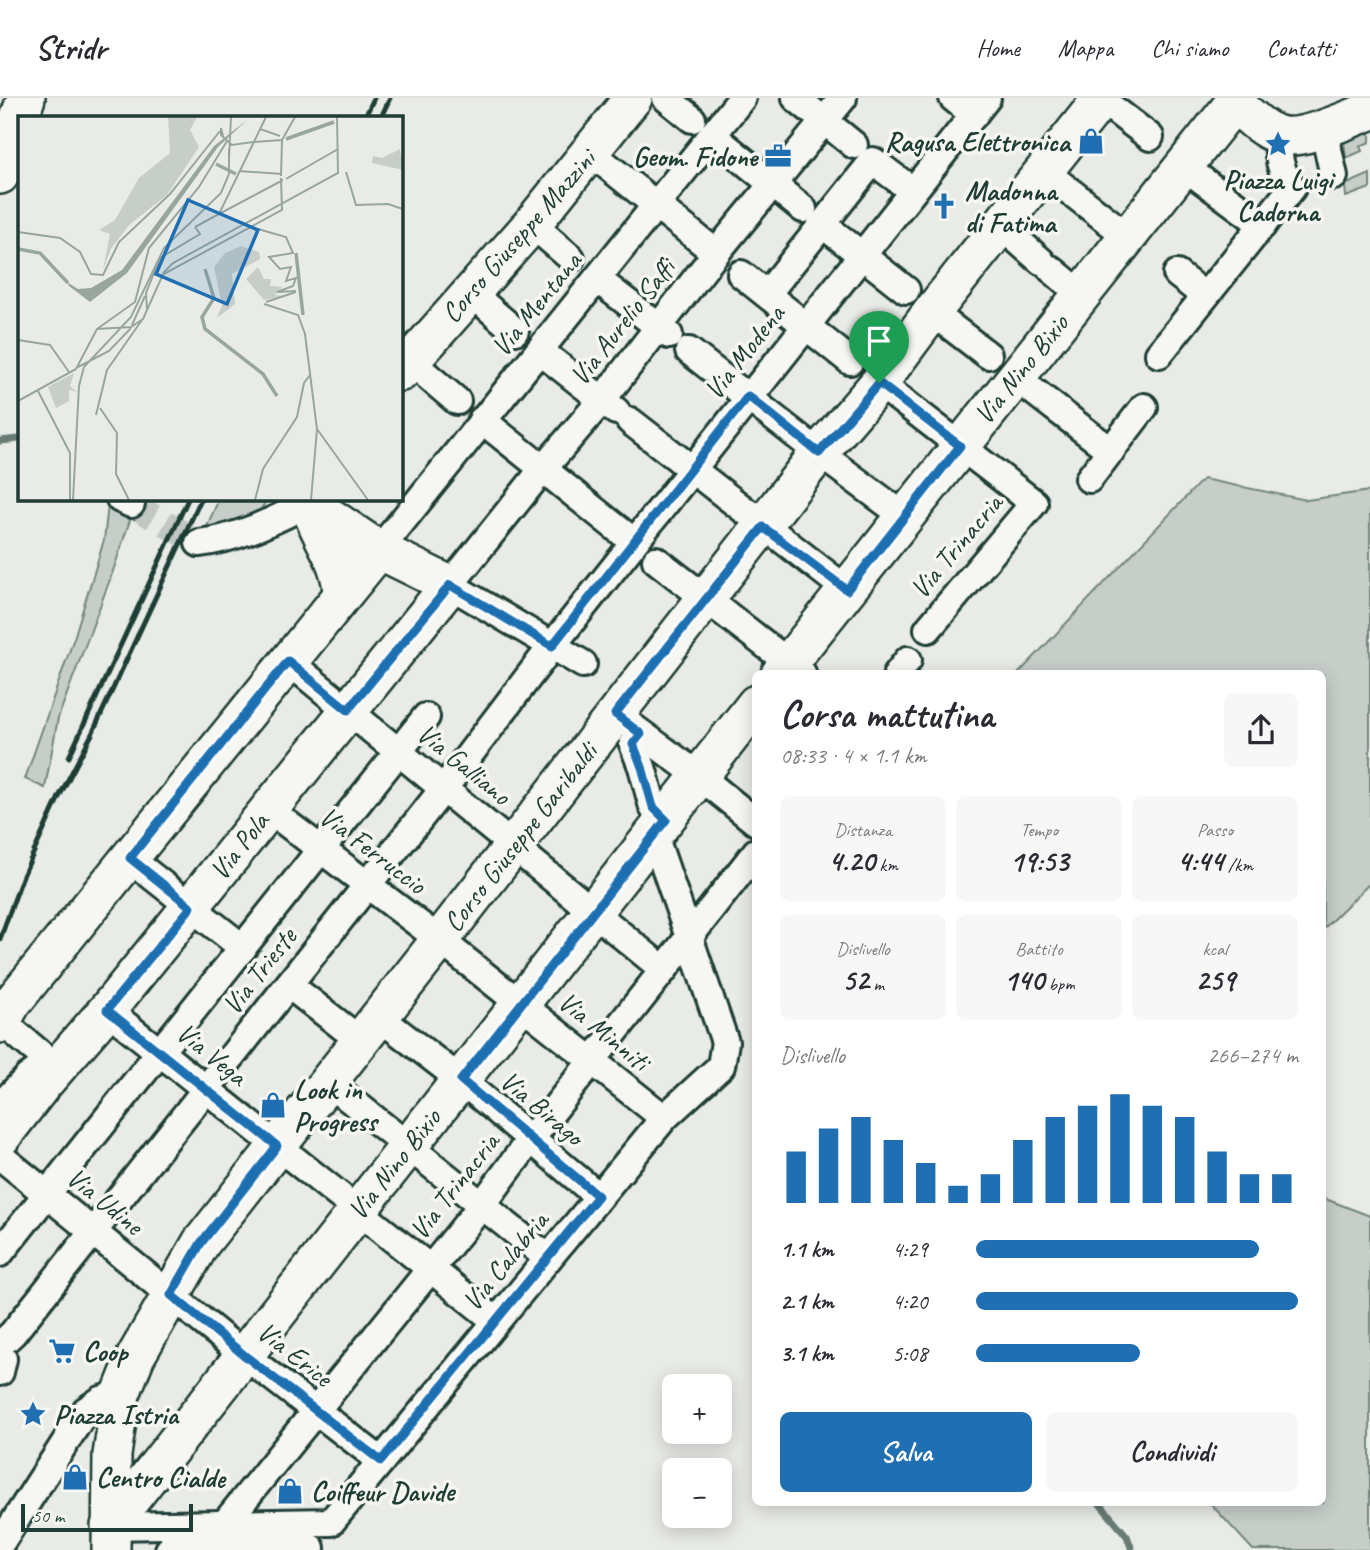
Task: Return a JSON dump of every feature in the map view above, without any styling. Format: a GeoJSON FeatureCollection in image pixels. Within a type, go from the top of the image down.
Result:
{"type":"FeatureCollection","features":[{"type":"Feature","properties":{"kind":"street"},"geometry":{"type":"LineString","coordinates":[[20,116],[26,98]]}},
{"type":"Feature","properties":{"kind":"street"},"geometry":{"type":"LineString","coordinates":[[667,98],[1111,451]]}},
{"type":"Feature","properties":{"kind":"street","name":"Via Mentana"},"geometry":{"type":"LineString","coordinates":[[379,550],[656,205],[702,127],[743,98]]}},
{"type":"Feature","properties":{"kind":"street"},"geometry":{"type":"LineString","coordinates":[[796,98],[913,191]]}},
{"type":"Feature","properties":{"kind":"street","name":"Via Aurelio Saffi"},"geometry":{"type":"LineString","coordinates":[[450,585],[542,470],[616,411],[672,338],[716,253],[843,98]]}},
{"type":"Feature","properties":{"kind":"street"},"geometry":{"type":"LineString","coordinates":[[953,98],[981,106]]}},
{"type":"Feature","properties":{"kind":"street"},"geometry":{"type":"LineString","coordinates":[[1101,98],[1150,137]]}},
{"type":"Feature","properties":{"kind":"street","name":"Corso Giuseppe Garibaldi"},"geometry":{"type":"LineString","coordinates":[[110,1538],[112,1455],[121,1394],[136,1356],[201,1243],[513,845],[628,724],[706,598],[819,453],[879,383],[919,301],[1001,226],[1101,98]]}},
{"type":"Feature","properties":{"kind":"street"},"geometry":{"type":"LineString","coordinates":[[1236,100],[1256,122],[1280,136],[1293,136],[1326,127],[1370,111]]}},
{"type":"Feature","properties":{"kind":"street","name":"Via Nino Bixio"},"geometry":{"type":"LineString","coordinates":[[791,670],[847,590],[960,446],[1002,366],[1081,293],[1236,100]]}},
{"type":"Feature","properties":{"kind":"street","name":"Corso Giuseppe Mazzini"},"geometry":{"type":"LineString","coordinates":[[405,367],[532,224],[626,102]]}},
{"type":"Feature","properties":{"kind":"street","name":"Via Modena"},"geometry":{"type":"LineString","coordinates":[[552,646],[981,106]]}},
{"type":"Feature","properties":{"kind":"street"},"geometry":{"type":"LineString","coordinates":[[0,175],[18,122]]}},
{"type":"Feature","properties":{"kind":"street"},"geometry":{"type":"LineString","coordinates":[[1326,127],[1334,176]]}},
{"type":"Feature","properties":{"kind":"street"},"geometry":{"type":"LineString","coordinates":[[1159,354],[1292,188],[1279,160],[1280,136]]}},
{"type":"Feature","properties":{"kind":"street"},"geometry":{"type":"LineString","coordinates":[[590,152],[716,253]]}},
{"type":"Feature","properties":{"kind":"street"},"geometry":{"type":"LineString","coordinates":[[767,294],[813,216],[864,153]]}},
{"type":"Feature","properties":{"kind":"street"},"geometry":{"type":"LineString","coordinates":[[1183,166],[1263,225]]}},
{"type":"Feature","properties":{"kind":"street"},"geometry":{"type":"LineString","coordinates":[[1044,171],[1127,236]]}},
{"type":"Feature","properties":{"kind":"street"},"geometry":{"type":"LineString","coordinates":[[532,224],[571,258]]}},
{"type":"Feature","properties":{"kind":"street"},"geometry":{"type":"LineString","coordinates":[[1001,226],[1081,293]]}},
{"type":"Feature","properties":{"kind":"street"},"geometry":{"type":"LineString","coordinates":[[741,274],[850,361]]}},
{"type":"Feature","properties":{"kind":"street"},"geometry":{"type":"LineString","coordinates":[[1177,274],[1205,296]]}},
{"type":"Feature","properties":{"kind":"street"},"geometry":{"type":"LineString","coordinates":[[597,279],[904,516]]}},
{"type":"Feature","properties":{"kind":"street"},"geometry":{"type":"LineString","coordinates":[[470,292],[515,331]]}},
{"type":"Feature","properties":{"kind":"street"},"geometry":{"type":"LineString","coordinates":[[540,351],[847,590]]}},
{"type":"Feature","properties":{"kind":"street"},"geometry":{"type":"LineString","coordinates":[[405,367],[457,401]]}},
{"type":"Feature","properties":{"kind":"street"},"geometry":{"type":"LineString","coordinates":[[879,383],[960,446]]}},
{"type":"Feature","properties":{"kind":"street"},"geometry":{"type":"LineString","coordinates":[[1089,478],[1144,407]]}},
{"type":"Feature","properties":{"kind":"street"},"geometry":{"type":"LineString","coordinates":[[482,420],[634,542]]}},
{"type":"Feature","properties":{"kind":"street","name":"Via Trinacria"},"geometry":{"type":"LineString","coordinates":[[928,629],[1034,503],[960,446]]}},
{"type":"Feature","properties":{"kind":"street"},"geometry":{"type":"LineString","coordinates":[[309,501],[379,550],[450,585],[583,664]]}},
{"type":"Feature","properties":{"kind":"street"},"geometry":{"type":"LineString","coordinates":[[199,543],[213,542],[249,531],[309,501]]}},
{"type":"Feature","properties":{"kind":"street"},"geometry":{"type":"LineString","coordinates":[[309,501],[313,516],[342,579],[342,595]]}},
{"type":"Feature","properties":{"kind":"street"},"geometry":{"type":"LineString","coordinates":[[0,1106],[28,1077],[53,1065],[1,1023],[12,1003],[379,550]]}},
{"type":"Feature","properties":{"kind":"street"},"geometry":{"type":"LineString","coordinates":[[656,560],[706,598],[791,670]]}},
{"type":"Feature","properties":{"kind":"street","name":"Via Pola"},"geometry":{"type":"LineString","coordinates":[[0,1139],[53,1065],[107,1010],[450,585]]}},
{"type":"Feature","properties":{"kind":"street","name":"Via Trieste"},"geometry":{"type":"LineString","coordinates":[[4,1345],[444,788],[552,646]]}},
{"type":"Feature","properties":{"kind":"street","name":"Via Galliano"},"geometry":{"type":"LineString","coordinates":[[288,661],[664,970]]}},
{"type":"Feature","properties":{"kind":"street","name":"Via Nino Bixio"},"geometry":{"type":"LineString","coordinates":[[110,1538],[244,1355],[348,1203],[407,1146],[461,1080],[752,709]]}},
{"type":"Feature","properties":{"kind":"street"},"geometry":{"type":"LineString","coordinates":[[0,1253],[426,717]]}},
{"type":"Feature","properties":{"kind":"street"},"geometry":{"type":"LineString","coordinates":[[628,724],[752,819]]}},
{"type":"Feature","properties":{"kind":"street"},"geometry":{"type":"LineString","coordinates":[[628,724],[660,828],[688,939]]}},
{"type":"Feature","properties":{"kind":"street","name":"Via Ferruccio"},"geometry":{"type":"LineString","coordinates":[[268,809],[440,940]]}},
{"type":"Feature","properties":{"kind":"street","name":"Via Trinacria"},"geometry":{"type":"LineString","coordinates":[[205,1548],[482,1205],[752,857]]}},
{"type":"Feature","properties":{"kind":"street"},"geometry":{"type":"LineString","coordinates":[[130,858],[243,948]]}},
{"type":"Feature","properties":{"kind":"street","name":"Via Calabria"},"geometry":{"type":"LineString","coordinates":[[316,1536],[664,1118],[720,1066],[725,1042],[688,939]]}},
{"type":"Feature","properties":{"kind":"street","name":"Via Minniti"},"geometry":{"type":"LineString","coordinates":[[440,940],[664,1118]]}},
{"type":"Feature","properties":{"kind":"street","name":"Via Birago"},"geometry":{"type":"LineString","coordinates":[[289,985],[461,1080],[598,1196]]}},
{"type":"Feature","properties":{"kind":"street","name":"Via Vega"},"geometry":{"type":"LineString","coordinates":[[107,1010],[496,1321]]}},
{"type":"Feature","properties":{"kind":"street"},"geometry":{"type":"LineString","coordinates":[[328,1082],[548,1258]]}},
{"type":"Feature","properties":{"kind":"street","name":"Via Udine"},"geometry":{"type":"LineString","coordinates":[[0,1156],[171,1295]]}},
{"type":"Feature","properties":{"kind":"street","name":"Via Erice"},"geometry":{"type":"LineString","coordinates":[[171,1295],[381,1461]]}},
{"type":"Feature","properties":{"kind":"street"},"geometry":{"type":"LineString","coordinates":[[0,1372],[4,1345]]}},
{"type":"Feature","properties":{"kind":"street"},"geometry":{"type":"LineString","coordinates":[[0,1544],[86,1410],[101,1399],[121,1394]]}},
{"type":"Feature","properties":{"kind":"street"},"geometry":{"type":"LineString","coordinates":[[110,1538],[226,1524],[316,1536]]}},
{"type":"Feature","properties":{"kind":"street"},"geometry":{"type":"LineString","coordinates":[[169,1550],[316,1536]]}},
{"type":"Feature","properties":{"kind":"shaded area"},"geometry":{"type":"Polygon","coordinates":[[[1370,132],[1370,142],[1360,146],[1362,151],[1346,158],[1344,142],[1370,132]]]}},
{"type":"Feature","properties":{"kind":"shaded area"},"geometry":{"type":"Polygon","coordinates":[[[1370,174],[1370,188],[1346,197],[1345,185],[1370,174]]]}},
{"type":"Feature","properties":{"kind":"shaded area"},"geometry":{"type":"Polygon","coordinates":[[[1203,479],[1307,500],[1370,491],[1370,883],[1326,926],[1326,670],[1022,670],[1203,479]]]}},
{"type":"Feature","properties":{"kind":"shaded area"},"geometry":{"type":"Polygon","coordinates":[[[140,500],[58,718],[45,788],[25,779],[75,635],[104,540],[108,505],[128,509],[140,500]]]}},
{"type":"Feature","properties":{"kind":"shaded area"},"geometry":{"type":"Polygon","coordinates":[[[219,500],[266,500],[255,520],[202,537],[219,500]]]}},
{"type":"Feature","properties":{"kind":"shaded area"},"geometry":{"type":"Polygon","coordinates":[[[1326,1199],[1370,1216],[1370,1550],[1253,1550],[1213,1506],[1326,1506],[1326,1199]]]}},
{"type":"Feature","properties":{"kind":"waterway"},"geometry":{"type":"LineString","coordinates":[[0,441],[18,439]]}},
{"type":"Feature","properties":{"kind":"waterway"},"geometry":{"type":"LineString","coordinates":[[1102,1506],[1127,1536],[1132,1550]]}},
{"type":"Feature","properties":{"kind":"tunnel"},"geometry":{"type":"LineString","coordinates":[[131,504],[199,543]]}},
{"type":"Feature","properties":{"kind":"railway"},"geometry":{"type":"LineString","coordinates":[[365,116],[374,98]]}},
{"type":"Feature","properties":{"kind":"railway"},"geometry":{"type":"LineString","coordinates":[[381,116],[390,98]]}},
{"type":"Feature","properties":{"kind":"railway"},"geometry":{"type":"LineString","coordinates":[[69,757],[188,500]]}},
{"type":"Feature","properties":{"kind":"railway"},"geometry":{"type":"LineString","coordinates":[[0,939],[22,878],[59,797],[92,734],[201,500]]}},
{"type":"Feature","properties":{"kind":"place","name":"Ragusa Elettronica"},"geometry":{"type":"Point","coordinates":[1091,141]}},
{"type":"Feature","properties":{"kind":"place","name":"Piazza Luigi Cadorna"},"geometry":{"type":"Point","coordinates":[1278,144]}},
{"type":"Feature","properties":{"kind":"place","name":"Geom. Fidone"},"geometry":{"type":"Point","coordinates":[778,156]}},
{"type":"Feature","properties":{"kind":"place","name":"Madonna di Fatima"},"geometry":{"type":"Point","coordinates":[944,206]}},
{"type":"Feature","properties":{"kind":"place","name":"Look in Progress"},"geometry":{"type":"Point","coordinates":[273,1105]}},
{"type":"Feature","properties":{"kind":"place","name":"Coop"},"geometry":{"type":"Point","coordinates":[62,1351]}},
{"type":"Feature","properties":{"kind":"place","name":"Piazza Istria"},"geometry":{"type":"Point","coordinates":[33,1414]}},
{"type":"Feature","properties":{"kind":"place","name":"Centro Cialde"},"geometry":{"type":"Point","coordinates":[75,1477]}},
{"type":"Feature","properties":{"kind":"place","name":"Coiffeur Davide"},"geometry":{"type":"Point","coordinates":[290,1491]}},
{"type":"Feature","properties":{"kind":"route"},"geometry":{"type":"LineString","coordinates":[[879,383],[960,446],[847,590],[763,527],[615,714],[641,734],[633,744],[653,807],[666,820],[519,1003],[461,1080],[598,1196],[381,1461],[171,1295],[201,1243],[277,1146],[107,1010],[191,907],[130,858],[288,661],[348,710],[450,585],[552,646],[748,396],[819,453],[879,383]]}}]}
